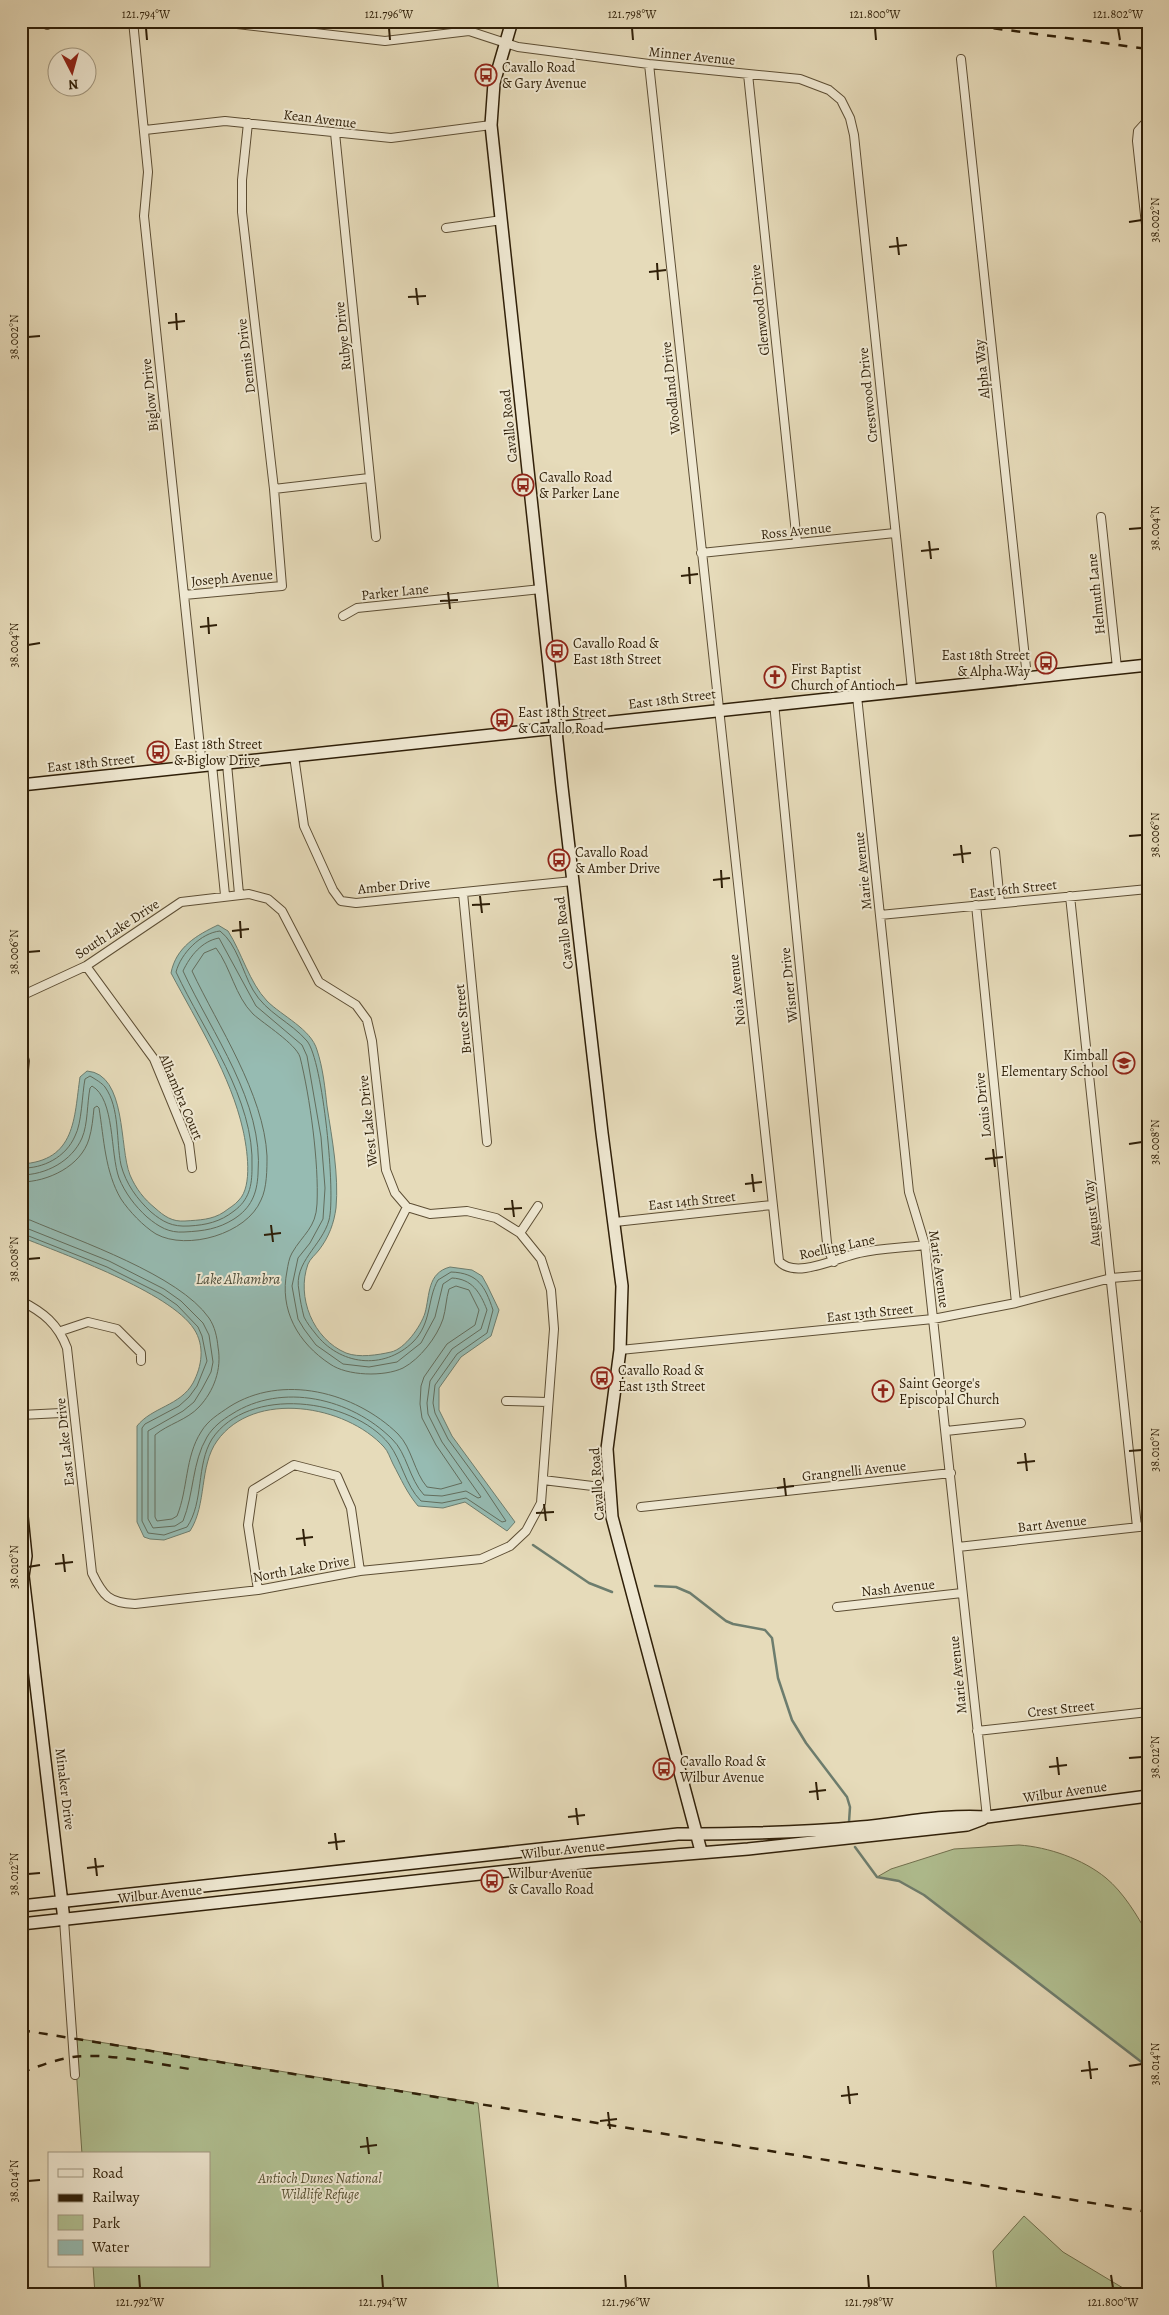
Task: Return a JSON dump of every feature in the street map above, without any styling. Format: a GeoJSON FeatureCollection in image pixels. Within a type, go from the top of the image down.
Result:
{"type":"FeatureCollection","features":[{"type":"Feature","properties":{"kind":"main road","name":"Cavallo Road"},"geometry":{"type":"LineString","coordinates":[[512,21],[494,83],[491,125],[573,881],[622,1286],[620,1350],[607,1449],[609,1488],[612,1517],[701,1851]]}},
{"type":"Feature","properties":{"kind":"main road","name":"East 18th Street"},"geometry":{"type":"LineString","coordinates":[[21,785],[719,709],[1148,665]]}},
{"type":"Feature","properties":{"kind":"main road","name":"Minaker Drive"},"geometry":{"type":"LineString","coordinates":[[21,1507],[26,1556],[22,1576],[64,1920]]}},
{"type":"Feature","properties":{"kind":"main road","name":"Wilbur Avenue"},"geometry":{"type":"LineString","coordinates":[[21,1906],[678,1834],[765,1834],[860,1828],[965,1815],[987,1817],[1148,1796]]}},
{"type":"Feature","properties":{"kind":"main road","name":"Wilbur Avenue"},"geometry":{"type":"LineString","coordinates":[[21,1924],[701,1851],[748,1849],[966,1825],[987,1817]]}},
{"type":"Feature","properties":{"kind":"main road"},"geometry":{"type":"LineString","coordinates":[[325,1891],[329,1882],[334,1879],[353,1877],[368,1869]]}},
{"type":"Feature","properties":{"kind":"street","name":"Biglow Drive"},"geometry":{"type":"LineString","coordinates":[[133,21],[148,172],[144,216],[184,595],[207,766],[228,895]]}},
{"type":"Feature","properties":{"kind":"street","name":"Minner Avenue"},"geometry":{"type":"LineString","coordinates":[[211,21],[385,40],[469,31],[518,47],[649,64],[800,79],[829,90],[841,100]]}},
{"type":"Feature","properties":{"kind":"street","name":"Alpha Way"},"geometry":{"type":"LineString","coordinates":[[961,59],[1027,677]]}},
{"type":"Feature","properties":{"kind":"street","name":"Woodland Drive"},"geometry":{"type":"LineString","coordinates":[[649,64],[719,709]]}},
{"type":"Feature","properties":{"kind":"street","name":"Glenwood Drive"},"geometry":{"type":"LineString","coordinates":[[748,74],[797,543]]}},
{"type":"Feature","properties":{"kind":"street","name":"Crestwood Drive"},"geometry":{"type":"LineString","coordinates":[[841,100],[850,118],[854,135],[912,689]]}},
{"type":"Feature","properties":{"kind":"street","name":"Kean Avenue"},"geometry":{"type":"LineString","coordinates":[[145,130],[225,121],[391,138],[491,125]]}},
{"type":"Feature","properties":{"kind":"street"},"geometry":{"type":"LineString","coordinates":[[1145,122],[1138,131],[1137,141],[1148,244]]}},
{"type":"Feature","properties":{"kind":"street","name":"Dennis Drive"},"geometry":{"type":"LineString","coordinates":[[248,123],[242,180],[242,212],[274,489],[282,586]]}},
{"type":"Feature","properties":{"kind":"street","name":"Rubye Drive"},"geometry":{"type":"LineString","coordinates":[[335,133],[376,537]]}},
{"type":"Feature","properties":{"kind":"street"},"geometry":{"type":"LineString","coordinates":[[446,228],[502,220]]}},
{"type":"Feature","properties":{"kind":"street"},"geometry":{"type":"LineString","coordinates":[[274,489],[369,478]]}},
{"type":"Feature","properties":{"kind":"street","name":"Helmuth Lane"},"geometry":{"type":"LineString","coordinates":[[1101,517],[1116,668]]}},
{"type":"Feature","properties":{"kind":"street","name":"Ross Avenue"},"geometry":{"type":"LineString","coordinates":[[701,553],[895,533]]}},
{"type":"Feature","properties":{"kind":"street","name":"Joseph Avenue"},"geometry":{"type":"LineString","coordinates":[[184,595],[282,586]]}},
{"type":"Feature","properties":{"kind":"street","name":"Parker Lane"},"geometry":{"type":"LineString","coordinates":[[343,616],[357,608],[542,589]]}},
{"type":"Feature","properties":{"kind":"street","name":"Marie Avenue"},"geometry":{"type":"LineString","coordinates":[[857,696],[909,1192],[925,1245],[987,1817]]}},
{"type":"Feature","properties":{"kind":"street","name":"Wisner Drive"},"geometry":{"type":"LineString","coordinates":[[774,704],[827,1243],[834,1262]]}},
{"type":"Feature","properties":{"kind":"street","name":"Noia Avenue"},"geometry":{"type":"LineString","coordinates":[[719,709],[772,1205],[779,1261],[784,1266]]}},
{"type":"Feature","properties":{"kind":"street","name":"Amber Drive"},"geometry":{"type":"LineString","coordinates":[[294,756],[304,826],[333,890],[341,901],[356,903],[573,881]]}},
{"type":"Feature","properties":{"kind":"street"},"geometry":{"type":"LineString","coordinates":[[227,764],[239,894]]}},
{"type":"Feature","properties":{"kind":"street"},"geometry":{"type":"LineString","coordinates":[[994,852],[1000,903]]}},
{"type":"Feature","properties":{"kind":"street","name":"East 16th Street"},"geometry":{"type":"LineString","coordinates":[[880,915],[1148,889]]}},
{"type":"Feature","properties":{"kind":"street","name":"Bruce Street"},"geometry":{"type":"LineString","coordinates":[[463,893],[488,1142]]}},
{"type":"Feature","properties":{"kind":"street","name":"West Lake Drive"},"geometry":{"type":"LineString","coordinates":[[228,895],[249,894],[268,898],[282,911],[319,982],[356,1005],[367,1020],[372,1041],[386,1170],[395,1193],[407,1207]]}},
{"type":"Feature","properties":{"kind":"street","name":"South Lake Drive"},"geometry":{"type":"LineString","coordinates":[[21,996],[86,966],[181,902],[228,895]]}},
{"type":"Feature","properties":{"kind":"street","name":"August Way"},"geometry":{"type":"LineString","coordinates":[[1070,896],[1137,1528]]}},
{"type":"Feature","properties":{"kind":"street","name":"Louis Drive"},"geometry":{"type":"LineString","coordinates":[[976,906],[1016,1303]]}},
{"type":"Feature","properties":{"kind":"street","name":"Alhambra Court"},"geometry":{"type":"LineString","coordinates":[[86,966],[154,1060],[189,1144],[192,1168]]}},
{"type":"Feature","properties":{"kind":"street"},"geometry":{"type":"LineString","coordinates":[[21,1050],[25,1061],[21,1098]]}},
{"type":"Feature","properties":{"kind":"street","name":"East 14th Street"},"geometry":{"type":"LineString","coordinates":[[615,1222],[772,1205]]}},
{"type":"Feature","properties":{"kind":"street"},"geometry":{"type":"LineString","coordinates":[[520,1233],[538,1206]]}},
{"type":"Feature","properties":{"kind":"street"},"geometry":{"type":"LineString","coordinates":[[368,1286],[407,1207],[430,1214],[466,1212],[496,1218],[520,1233],[541,1258],[551,1290],[554,1329],[548,1402],[506,1401]]}},
{"type":"Feature","properties":{"kind":"street","name":"Roelling Lane"},"geometry":{"type":"LineString","coordinates":[[784,1266],[790,1269],[834,1262],[859,1253],[925,1245]]}},
{"type":"Feature","properties":{"kind":"street","name":"East 13th Street"},"geometry":{"type":"LineString","coordinates":[[620,1350],[933,1319],[1016,1303],[1111,1278],[1148,1275]]}},
{"type":"Feature","properties":{"kind":"street"},"geometry":{"type":"LineString","coordinates":[[21,1301],[39,1310],[61,1331],[88,1322],[116,1329],[141,1353],[141,1361]]}},
{"type":"Feature","properties":{"kind":"street","name":"East Lake Drive"},"geometry":{"type":"LineString","coordinates":[[61,1331],[67,1348],[92,1573],[107,1597]]}},
{"type":"Feature","properties":{"kind":"street","name":"North Lake Drive"},"geometry":{"type":"LineString","coordinates":[[107,1597],[118,1603],[135,1604],[258,1590],[360,1571],[481,1559],[500,1552],[510,1546],[526,1531],[541,1503],[548,1402]]}},
{"type":"Feature","properties":{"kind":"street"},"geometry":{"type":"LineString","coordinates":[[21,1415],[61,1413]]}},
{"type":"Feature","properties":{"kind":"street"},"geometry":{"type":"LineString","coordinates":[[946,1431],[1022,1422]]}},
{"type":"Feature","properties":{"kind":"street"},"geometry":{"type":"LineString","coordinates":[[258,1590],[248,1525],[253,1490],[294,1465],[337,1476],[350,1508],[360,1571]]}},
{"type":"Feature","properties":{"kind":"street","name":"Grangnelli Avenue"},"geometry":{"type":"LineString","coordinates":[[641,1507],[951,1473]]}},
{"type":"Feature","properties":{"kind":"street"},"geometry":{"type":"LineString","coordinates":[[543,1480],[609,1488]]}},
{"type":"Feature","properties":{"kind":"street","name":"Bart Avenue"},"geometry":{"type":"LineString","coordinates":[[958,1547],[1148,1526]]}},
{"type":"Feature","properties":{"kind":"street","name":"Nash Avenue"},"geometry":{"type":"LineString","coordinates":[[837,1607],[962,1594]]}},
{"type":"Feature","properties":{"kind":"street","name":"Crest Street"},"geometry":{"type":"LineString","coordinates":[[977,1731],[1148,1712]]}},
{"type":"Feature","properties":{"kind":"street","name":"Minaker Drive"},"geometry":{"type":"LineString","coordinates":[[64,1920],[75,2075]]}},
{"type":"Feature","properties":{"kind":"green space"},"geometry":{"type":"Polygon","coordinates":[[[1019,1845],[1042,1848],[1065,1855],[1097,1871],[1118,1890],[1144,1927],[1148,1935],[1148,2067],[924,1895],[899,1881],[877,1877],[891,1869],[954,1849],[1019,1845]]]}},
{"type":"Feature","properties":{"kind":"green space","name":"Antioch Dunes National Wildlife Refuge"},"geometry":{"type":"Polygon","coordinates":[[[74,2038],[478,2103],[499,2294],[95,2294],[93,2268],[210,2268],[210,2152],[82,2152],[74,2038]]]}},
{"type":"Feature","properties":{"kind":"green space"},"geometry":{"type":"Polygon","coordinates":[[[1024,2216],[1063,2252],[1123,2288],[1127,2294],[997,2294],[993,2251],[1024,2216]]]}},
{"type":"Feature","properties":{"kind":"water","name":"Lake Alhambra"},"geometry":{"type":"Polygon","coordinates":[[[218,925],[228,931],[255,985],[267,1001],[302,1029],[314,1042],[321,1064],[334,1157],[337,1195],[335,1214],[330,1230],[323,1245],[308,1264],[304,1290],[310,1316],[324,1338],[334,1347],[351,1355],[374,1355],[396,1350],[407,1342],[420,1324],[425,1313],[433,1279],[437,1274],[450,1267],[472,1270],[482,1276],[499,1310],[491,1336],[461,1357],[439,1388],[439,1410],[452,1436],[515,1522],[507,1531],[465,1502],[443,1508],[418,1506],[404,1486],[385,1449],[367,1433],[347,1421],[324,1413],[300,1409],[276,1409],[253,1414],[233,1425],[217,1441],[211,1451],[199,1509],[190,1531],[164,1540],[144,1537],[137,1522],[137,1426],[150,1414],[181,1397],[193,1383],[200,1363],[200,1342],[194,1329],[181,1315],[163,1301],[88,1264],[21,1237],[21,1164],[39,1161],[53,1155],[62,1146],[69,1135],[73,1122],[80,1077],[87,1071],[100,1075],[109,1085],[119,1114],[130,1175],[147,1201],[158,1211],[176,1221],[200,1220],[219,1215],[239,1200],[246,1186],[248,1166],[245,1138],[238,1110],[222,1070],[171,973],[178,956],[188,943],[218,925]]]}},
{"type":"Feature","properties":{"kind":"waterway"},"geometry":{"type":"LineString","coordinates":[[533,1545],[589,1583],[612,1592]]}},
{"type":"Feature","properties":{"kind":"waterway"},"geometry":{"type":"LineString","coordinates":[[655,1586],[676,1587],[690,1593],[726,1621],[765,1630],[772,1638],[778,1678],[792,1720],[806,1743],[847,1797],[850,1807],[849,1822]]}},
{"type":"Feature","properties":{"kind":"waterway"},"geometry":{"type":"LineString","coordinates":[[855,1847],[877,1877],[899,1881],[924,1895],[1148,2067]]}},
{"type":"Feature","properties":{"kind":"railway"},"geometry":{"type":"LineString","coordinates":[[940,21],[1148,49]]}},
{"type":"Feature","properties":{"kind":"railway"},"geometry":{"type":"LineString","coordinates":[[21,2030],[1148,2212]]}},
{"type":"Feature","properties":{"kind":"railway"},"geometry":{"type":"LineString","coordinates":[[21,2073],[60,2060],[87,2056],[134,2060],[196,2070]]}},
{"type":"Feature","properties":{"kind":"place","name":"Cavallo Road & Gary Avenue"},"geometry":{"type":"Point","coordinates":[486,75]}},
{"type":"Feature","properties":{"kind":"place","name":"Cavallo Road & Parker Lane"},"geometry":{"type":"Point","coordinates":[523,485]}},
{"type":"Feature","properties":{"kind":"place","name":"Cavallo Road & East 18th Street"},"geometry":{"type":"Point","coordinates":[557,651]}},
{"type":"Feature","properties":{"kind":"place","name":"East 18th Street & Alpha Way"},"geometry":{"type":"Point","coordinates":[1046,663]}},
{"type":"Feature","properties":{"kind":"place","name":"First Baptist Church of Antioch"},"geometry":{"type":"Point","coordinates":[775,677]}},
{"type":"Feature","properties":{"kind":"place","name":"East 18th Street & Cavallo Road"},"geometry":{"type":"Point","coordinates":[502,720]}},
{"type":"Feature","properties":{"kind":"place","name":"East 18th Street & Biglow Drive"},"geometry":{"type":"Point","coordinates":[158,752]}},
{"type":"Feature","properties":{"kind":"place","name":"Cavallo Road & Amber Drive"},"geometry":{"type":"Point","coordinates":[559,860]}},
{"type":"Feature","properties":{"kind":"place","name":"Kimball Elementary School"},"geometry":{"type":"Point","coordinates":[1124,1063]}},
{"type":"Feature","properties":{"kind":"place","name":"Cavallo Road & East 13th Street"},"geometry":{"type":"Point","coordinates":[602,1378]}},
{"type":"Feature","properties":{"kind":"place","name":"Saint George's Episcopal Church"},"geometry":{"type":"Point","coordinates":[883,1391]}},
{"type":"Feature","properties":{"kind":"place","name":"Cavallo Road & Wilbur Avenue"},"geometry":{"type":"Point","coordinates":[664,1769]}},
{"type":"Feature","properties":{"kind":"place","name":"Wilbur Avenue & Cavallo Road"},"geometry":{"type":"Point","coordinates":[492,1881]}}]}
